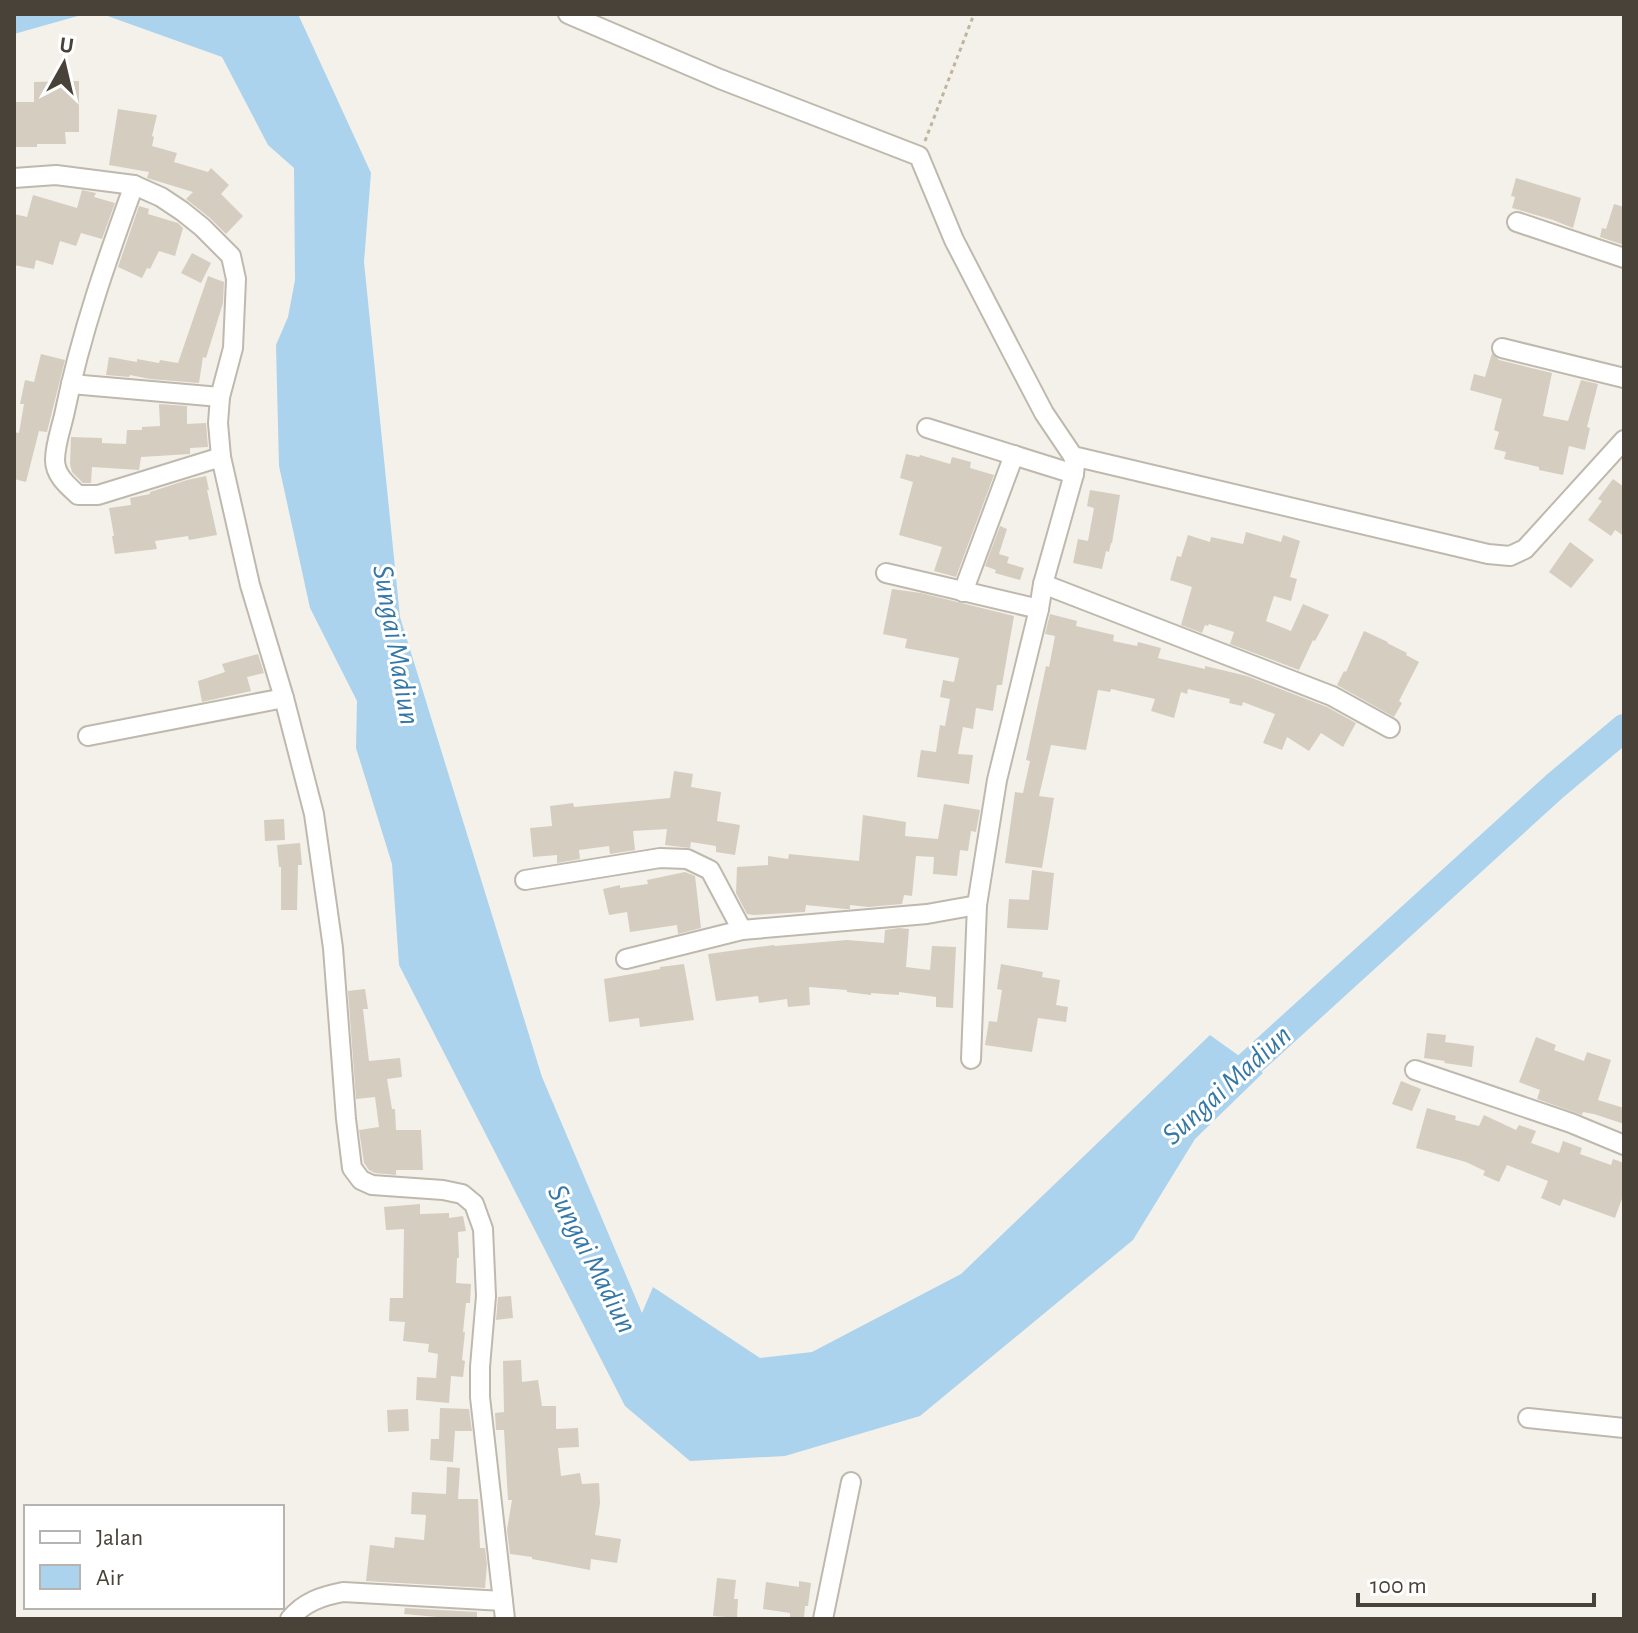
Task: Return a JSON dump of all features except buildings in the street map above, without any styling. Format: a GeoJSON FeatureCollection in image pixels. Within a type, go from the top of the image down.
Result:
{"type":"FeatureCollection","features":[{"type":"Feature","properties":{"kind":"street"},"geometry":{"type":"LineString","coordinates":[[568,14],[720,79],[919,156],[954,240],[1073,465],[997,780],[977,905],[971,1059]]}},
{"type":"Feature","properties":{"kind":"street"},"geometry":{"type":"LineString","coordinates":[[14,178],[56,175],[134,185],[182,211],[231,256],[236,279],[233,348],[220,397],[218,423],[221,457],[250,585],[314,814],[333,948],[352,1168],[361,1180],[372,1185],[462,1194],[474,1204],[483,1229],[486,1296],[480,1397],[504,1610],[343,1592],[311,1601],[290,1619]]}},
{"type":"Feature","properties":{"kind":"street"},"geometry":{"type":"LineString","coordinates":[[134,185],[104,269],[71,384],[55,461],[61,480],[78,495],[98,495],[221,457]]}},
{"type":"Feature","properties":{"kind":"street"},"geometry":{"type":"LineString","coordinates":[[1517,222],[1624,258]]}},
{"type":"Feature","properties":{"kind":"street"},"geometry":{"type":"LineString","coordinates":[[1502,348],[1624,378]]}},
{"type":"Feature","properties":{"kind":"street"},"geometry":{"type":"LineString","coordinates":[[71,384],[220,397]]}},
{"type":"Feature","properties":{"kind":"street"},"geometry":{"type":"LineString","coordinates":[[927,428],[1014,455],[1488,554],[1510,556],[1525,549],[1624,440]]}},
{"type":"Feature","properties":{"kind":"street"},"geometry":{"type":"LineString","coordinates":[[963,592],[1014,455]]}},
{"type":"Feature","properties":{"kind":"street"},"geometry":{"type":"LineString","coordinates":[[886,573],[1039,609]]}},
{"type":"Feature","properties":{"kind":"street"},"geometry":{"type":"LineString","coordinates":[[1043,584],[1332,696],[1390,728]]}},
{"type":"Feature","properties":{"kind":"street"},"geometry":{"type":"LineString","coordinates":[[88,736],[284,698]]}},
{"type":"Feature","properties":{"kind":"street"},"geometry":{"type":"LineString","coordinates":[[525,880],[660,858],[687,859],[710,870],[742,930]]}},
{"type":"Feature","properties":{"kind":"street"},"geometry":{"type":"LineString","coordinates":[[626,959],[742,930],[927,914],[977,905]]}},
{"type":"Feature","properties":{"kind":"street"},"geometry":{"type":"LineString","coordinates":[[1415,1070],[1571,1123],[1624,1145]]}},
{"type":"Feature","properties":{"kind":"street"},"geometry":{"type":"LineString","coordinates":[[1528,1418],[1624,1428]]}},
{"type":"Feature","properties":{"kind":"street"},"geometry":{"type":"LineString","coordinates":[[823,1619],[851,1482]]}},
{"type":"Feature","properties":{"kind":"path"},"geometry":{"type":"LineString","coordinates":[[919,156],[974,14]]}},
{"type":"Feature","properties":{"kind":"water"},"geometry":{"type":"Polygon","coordinates":[[[14,14],[85,14],[14,34],[14,14]]]}},
{"type":"Feature","properties":{"kind":"water"},"geometry":{"type":"Polygon","coordinates":[[[102,14],[298,14],[371,173],[364,262],[400,617],[542,1077],[642,1313],[653,1287],[760,1358],[812,1352],[961,1274],[1210,1035],[1263,1073],[1195,1139],[1133,1240],[920,1416],[785,1456],[690,1461],[625,1406],[399,965],[392,864],[356,748],[357,701],[310,608],[279,466],[276,345],[288,317],[295,280],[294,168],[268,145],[222,57],[102,14]]]}},
{"type":"Feature","properties":{"kind":"waterway","name":"Sungai Madiun"},"geometry":{"type":"LineString","coordinates":[[1223,1088],[1555,786],[1624,728]]}}]}
